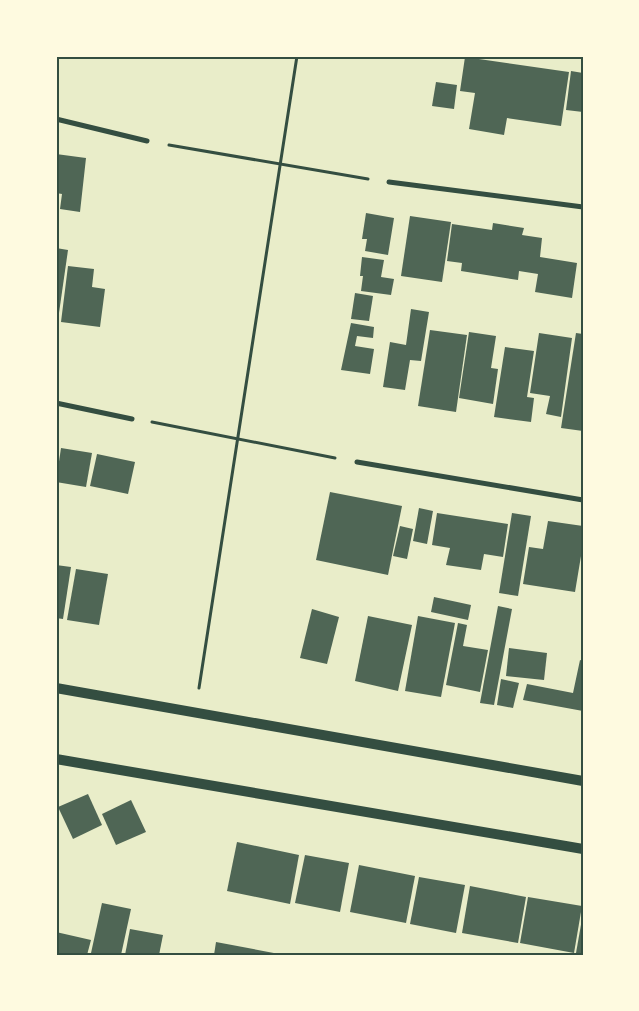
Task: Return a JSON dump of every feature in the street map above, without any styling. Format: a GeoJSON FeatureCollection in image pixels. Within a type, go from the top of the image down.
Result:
{"type":"FeatureCollection","features":[{"type":"Feature","properties":{"kind":"main road"},"geometry":{"type":"LineString","coordinates":[[56,688],[583,781]]}},
{"type":"Feature","properties":{"kind":"main road"},"geometry":{"type":"LineString","coordinates":[[56,758],[583,849]]}},
{"type":"Feature","properties":{"kind":"street"},"geometry":{"type":"LineString","coordinates":[[56,119],[147,141]]}},
{"type":"Feature","properties":{"kind":"street"},"geometry":{"type":"LineString","coordinates":[[389,182],[583,207]]}},
{"type":"Feature","properties":{"kind":"street"},"geometry":{"type":"LineString","coordinates":[[56,403],[132,419]]}},
{"type":"Feature","properties":{"kind":"street"},"geometry":{"type":"LineString","coordinates":[[357,462],[583,500]]}},
{"type":"Feature","properties":{"kind":"path"},"geometry":{"type":"LineString","coordinates":[[196,713],[297,56]]}},
{"type":"Feature","properties":{"kind":"path"},"geometry":{"type":"LineString","coordinates":[[147,141],[389,182]]}},
{"type":"Feature","properties":{"kind":"path"},"geometry":{"type":"LineString","coordinates":[[132,419],[357,462]]}},
{"type":"Feature","properties":{"kind":"building"},"geometry":{"type":"Polygon","coordinates":[[[465,57],[569,72],[561,126],[507,118],[504,135],[469,129],[475,93],[460,91],[465,57]]]}},
{"type":"Feature","properties":{"kind":"building"},"geometry":{"type":"Polygon","coordinates":[[[571,71],[583,73],[583,112],[566,110],[571,71]]]}},
{"type":"Feature","properties":{"kind":"building"},"geometry":{"type":"Polygon","coordinates":[[[436,82],[457,85],[454,109],[432,106],[436,82]]]}},
{"type":"Feature","properties":{"kind":"building"},"geometry":{"type":"Polygon","coordinates":[[[56,154],[86,158],[80,212],[60,209],[62,194],[56,193],[56,154]]]}},
{"type":"Feature","properties":{"kind":"building"},"geometry":{"type":"Polygon","coordinates":[[[366,213],[394,218],[388,255],[365,251],[367,239],[362,239],[366,213]]]}},
{"type":"Feature","properties":{"kind":"building"},"geometry":{"type":"Polygon","coordinates":[[[410,216],[451,222],[442,282],[401,276],[410,216]]]}},
{"type":"Feature","properties":{"kind":"building"},"geometry":{"type":"Polygon","coordinates":[[[493,223],[524,228],[522,235],[542,238],[540,257],[577,263],[572,298],[535,292],[538,274],[519,271],[518,280],[461,271],[462,263],[447,261],[452,224],[492,230],[493,223]]]}},
{"type":"Feature","properties":{"kind":"building"},"geometry":{"type":"Polygon","coordinates":[[[56,248],[68,250],[57,327],[56,327],[56,248]]]}},
{"type":"Feature","properties":{"kind":"building"},"geometry":{"type":"Polygon","coordinates":[[[362,257],[384,260],[381,277],[394,279],[391,295],[361,291],[363,276],[360,276],[362,257]]]}},
{"type":"Feature","properties":{"kind":"building"},"geometry":{"type":"Polygon","coordinates":[[[68,266],[94,269],[92,287],[105,289],[100,327],[61,322],[68,266]]]}},
{"type":"Feature","properties":{"kind":"building"},"geometry":{"type":"Polygon","coordinates":[[[355,293],[373,296],[369,321],[351,319],[355,293]]]}},
{"type":"Feature","properties":{"kind":"building"},"geometry":{"type":"Polygon","coordinates":[[[411,309],[429,312],[421,361],[410,360],[405,390],[383,387],[390,342],[406,345],[411,309]]]}},
{"type":"Feature","properties":{"kind":"building"},"geometry":{"type":"Polygon","coordinates":[[[351,323],[374,327],[373,338],[357,336],[355,346],[374,349],[370,374],[341,370],[351,323]]]}},
{"type":"Feature","properties":{"kind":"building"},"geometry":{"type":"Polygon","coordinates":[[[430,330],[467,335],[456,412],[418,406],[430,330]]]}},
{"type":"Feature","properties":{"kind":"building"},"geometry":{"type":"Polygon","coordinates":[[[469,332],[496,336],[491,368],[498,369],[493,404],[459,398],[469,332]]]}},
{"type":"Feature","properties":{"kind":"building"},"geometry":{"type":"Polygon","coordinates":[[[539,333],[572,338],[561,417],[546,414],[550,396],[530,393],[539,333]]]}},
{"type":"Feature","properties":{"kind":"building"},"geometry":{"type":"Polygon","coordinates":[[[576,333],[583,334],[583,431],[561,428],[576,333]]]}},
{"type":"Feature","properties":{"kind":"building"},"geometry":{"type":"Polygon","coordinates":[[[505,347],[534,351],[527,397],[534,398],[531,422],[494,417],[505,347]]]}},
{"type":"Feature","properties":{"kind":"building"},"geometry":{"type":"Polygon","coordinates":[[[61,448],[92,453],[86,487],[56,482],[61,448]]]}},
{"type":"Feature","properties":{"kind":"building"},"geometry":{"type":"Polygon","coordinates":[[[97,454],[135,462],[128,494],[90,486],[97,454]]]}},
{"type":"Feature","properties":{"kind":"building"},"geometry":{"type":"Polygon","coordinates":[[[330,492],[402,506],[388,575],[316,560],[330,492]]]}},
{"type":"Feature","properties":{"kind":"building"},"geometry":{"type":"Polygon","coordinates":[[[419,508],[433,511],[427,544],[413,541],[419,508]]]}},
{"type":"Feature","properties":{"kind":"building"},"geometry":{"type":"Polygon","coordinates":[[[437,513],[508,524],[503,557],[484,554],[481,570],[446,565],[450,548],[432,545],[437,513]]]}},
{"type":"Feature","properties":{"kind":"building"},"geometry":{"type":"Polygon","coordinates":[[[512,513],[531,516],[518,596],[499,593],[512,513]]]}},
{"type":"Feature","properties":{"kind":"building"},"geometry":{"type":"Polygon","coordinates":[[[548,521],[583,526],[583,544],[575,592],[523,584],[529,547],[543,549],[548,521]]]}},
{"type":"Feature","properties":{"kind":"building"},"geometry":{"type":"Polygon","coordinates":[[[400,526],[413,529],[407,559],[393,556],[400,526]]]}},
{"type":"Feature","properties":{"kind":"building"},"geometry":{"type":"Polygon","coordinates":[[[56,565],[71,567],[63,619],[56,618],[56,565]]]}},
{"type":"Feature","properties":{"kind":"building"},"geometry":{"type":"Polygon","coordinates":[[[76,569],[108,574],[99,625],[67,620],[76,569]]]}},
{"type":"Feature","properties":{"kind":"building"},"geometry":{"type":"Polygon","coordinates":[[[434,597],[471,605],[468,620],[431,612],[434,597]]]}},
{"type":"Feature","properties":{"kind":"building"},"geometry":{"type":"Polygon","coordinates":[[[498,606],[512,609],[494,705],[480,703],[498,606]]]}},
{"type":"Feature","properties":{"kind":"building"},"geometry":{"type":"Polygon","coordinates":[[[312,609],[339,617],[327,664],[300,658],[312,609]]]}},
{"type":"Feature","properties":{"kind":"building"},"geometry":{"type":"Polygon","coordinates":[[[368,616],[412,625],[398,691],[355,681],[368,616]]]}},
{"type":"Feature","properties":{"kind":"building"},"geometry":{"type":"Polygon","coordinates":[[[418,616],[455,623],[441,697],[405,691],[418,616]]]}},
{"type":"Feature","properties":{"kind":"building"},"geometry":{"type":"Polygon","coordinates":[[[458,623],[467,625],[463,646],[488,650],[480,692],[446,685],[458,623]]]}},
{"type":"Feature","properties":{"kind":"building"},"geometry":{"type":"Polygon","coordinates":[[[509,648],[547,653],[544,680],[506,676],[509,648]]]}},
{"type":"Feature","properties":{"kind":"building"},"geometry":{"type":"Polygon","coordinates":[[[580,660],[583,661],[583,711],[523,700],[527,684],[573,693],[580,660]]]}},
{"type":"Feature","properties":{"kind":"building"},"geometry":{"type":"Polygon","coordinates":[[[501,679],[519,683],[513,708],[497,705],[501,679]]]}},
{"type":"Feature","properties":{"kind":"building"},"geometry":{"type":"Polygon","coordinates":[[[88,794],[102,825],[73,839],[58,807],[88,794]]]}},
{"type":"Feature","properties":{"kind":"building"},"geometry":{"type":"Polygon","coordinates":[[[131,800],[146,832],[116,845],[102,814],[131,800]]]}},
{"type":"Feature","properties":{"kind":"building"},"geometry":{"type":"Polygon","coordinates":[[[237,842],[299,855],[290,904],[227,891],[237,842]]]}},
{"type":"Feature","properties":{"kind":"building"},"geometry":{"type":"Polygon","coordinates":[[[305,855],[349,863],[340,912],[295,903],[305,855]]]}},
{"type":"Feature","properties":{"kind":"building"},"geometry":{"type":"Polygon","coordinates":[[[359,865],[415,876],[406,923],[350,912],[359,865]]]}},
{"type":"Feature","properties":{"kind":"building"},"geometry":{"type":"Polygon","coordinates":[[[419,877],[465,885],[456,933],[410,924],[419,877]]]}},
{"type":"Feature","properties":{"kind":"building"},"geometry":{"type":"Polygon","coordinates":[[[470,886],[526,897],[518,943],[462,933],[470,886]]]}},
{"type":"Feature","properties":{"kind":"building"},"geometry":{"type":"Polygon","coordinates":[[[528,897],[582,906],[574,953],[520,943],[528,897]]]}},
{"type":"Feature","properties":{"kind":"building"},"geometry":{"type":"Polygon","coordinates":[[[102,903],[131,909],[121,955],[91,953],[102,903]]]}},
{"type":"Feature","properties":{"kind":"building"},"geometry":{"type":"Polygon","coordinates":[[[583,920],[583,954],[576,953],[583,920]]]}},
{"type":"Feature","properties":{"kind":"building"},"geometry":{"type":"Polygon","coordinates":[[[130,929],[163,935],[159,955],[125,955],[130,929]]]}},
{"type":"Feature","properties":{"kind":"building"},"geometry":{"type":"Polygon","coordinates":[[[56,932],[91,940],[87,955],[56,955],[56,932]]]}},
{"type":"Feature","properties":{"kind":"building"},"geometry":{"type":"Polygon","coordinates":[[[216,942],[279,954],[279,955],[214,955],[216,942]]]}}]}
